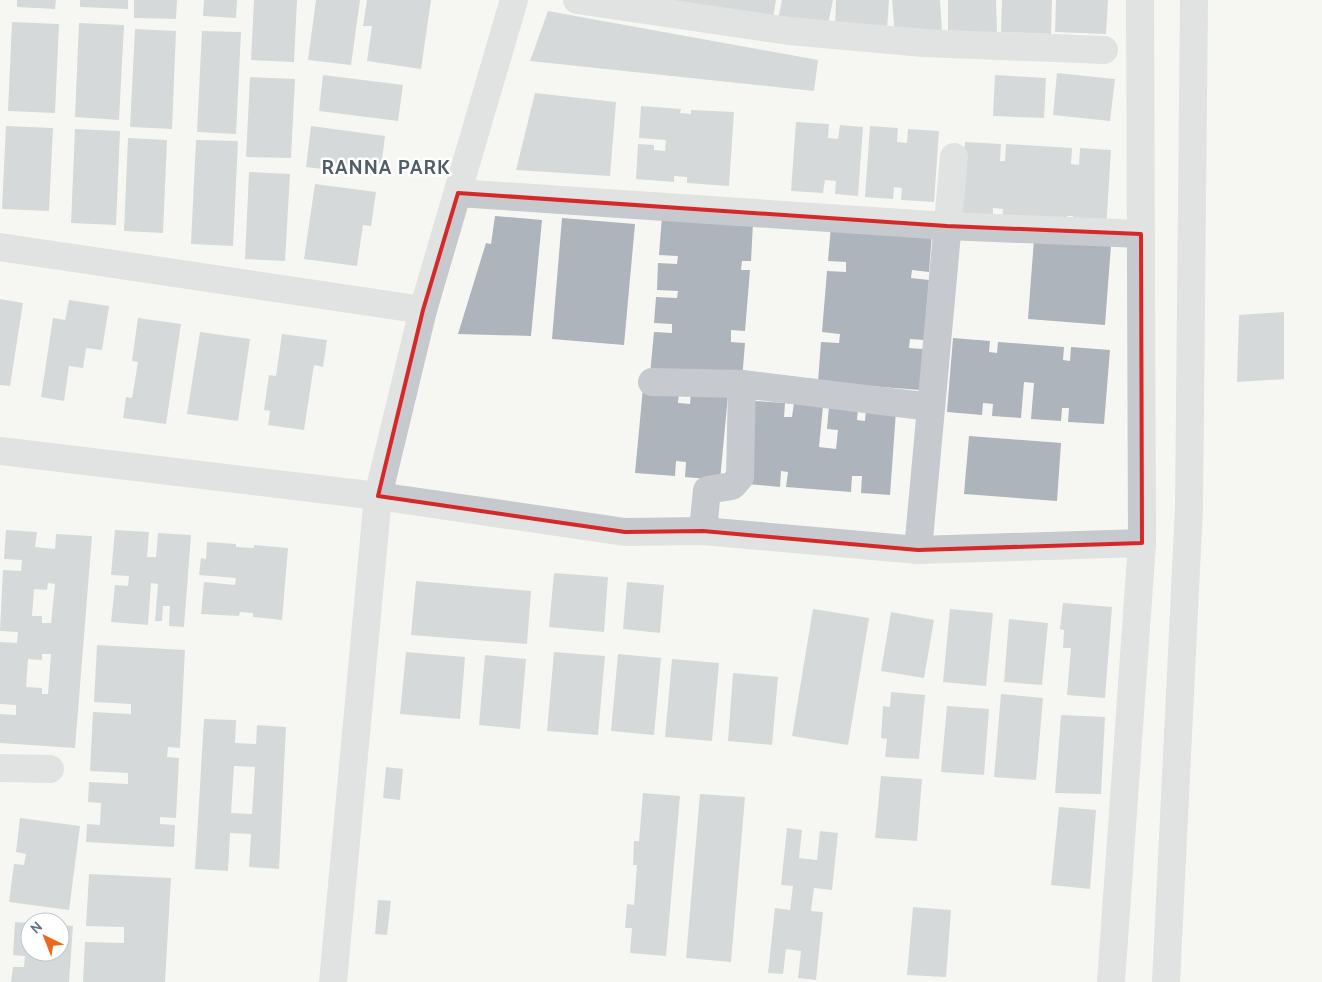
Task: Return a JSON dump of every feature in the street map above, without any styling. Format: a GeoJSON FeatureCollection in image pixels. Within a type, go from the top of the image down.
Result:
{"type":"FeatureCollection","features":[{"type":"Feature","properties":{"kind":"street"},"geometry":{"type":"LineString","coordinates":[[333,982],[378,496],[422,310],[514,0]]}},
{"type":"Feature","properties":{"kind":"street"},"geometry":{"type":"LineString","coordinates":[[577,0],[789,31],[924,43],[1104,50]]}},
{"type":"Feature","properties":{"kind":"street"},"geometry":{"type":"LineString","coordinates":[[1111,982],[1142,543],[1140,0]]}},
{"type":"Feature","properties":{"kind":"street"},"geometry":{"type":"LineString","coordinates":[[1166,982],[1188,508],[1194,0]]}},
{"type":"Feature","properties":{"kind":"street"},"geometry":{"type":"LineString","coordinates":[[918,550],[954,157]]}},
{"type":"Feature","properties":{"kind":"street"},"geometry":{"type":"LineString","coordinates":[[458,193],[948,226],[1141,234]]}},
{"type":"Feature","properties":{"kind":"street"},"geometry":{"type":"LineString","coordinates":[[0,246],[422,310]]}},
{"type":"Feature","properties":{"kind":"street"},"geometry":{"type":"LineString","coordinates":[[652,382],[742,384],[931,408]]}},
{"type":"Feature","properties":{"kind":"street"},"geometry":{"type":"LineString","coordinates":[[703,531],[707,490],[732,486],[740,477],[742,384]]}},
{"type":"Feature","properties":{"kind":"street"},"geometry":{"type":"LineString","coordinates":[[0,451],[378,496],[625,532],[703,531],[918,550],[1142,543]]}},
{"type":"Feature","properties":{"kind":"street"},"geometry":{"type":"LineString","coordinates":[[0,768],[50,769]]}},
{"type":"Feature","properties":{"kind":"highlighted area"},"geometry":{"type":"Polygon","coordinates":[[[458,193],[947,226],[1141,234],[1142,543],[918,550],[703,531],[625,532],[378,496],[423,310],[458,193]]]}},
{"type":"Feature","properties":{"kind":"building"},"geometry":{"type":"Polygon","coordinates":[[[17,0],[56,0],[55,9],[17,7],[17,0]]]}},
{"type":"Feature","properties":{"kind":"building"},"geometry":{"type":"Polygon","coordinates":[[[80,0],[128,0],[128,9],[80,7],[80,0]]]}},
{"type":"Feature","properties":{"kind":"building"},"geometry":{"type":"Polygon","coordinates":[[[134,0],[177,0],[176,19],[134,18],[134,0]]]}},
{"type":"Feature","properties":{"kind":"building"},"geometry":{"type":"Polygon","coordinates":[[[204,0],[237,0],[236,18],[203,16],[204,0]]]}},
{"type":"Feature","properties":{"kind":"building"},"geometry":{"type":"Polygon","coordinates":[[[254,0],[297,0],[294,62],[251,60],[254,0]]]}},
{"type":"Feature","properties":{"kind":"building"},"geometry":{"type":"Polygon","coordinates":[[[316,0],[360,0],[351,65],[308,60],[316,0]]]}},
{"type":"Feature","properties":{"kind":"building"},"geometry":{"type":"Polygon","coordinates":[[[367,0],[431,0],[421,69],[367,61],[372,26],[363,26],[367,0]]]}},
{"type":"Feature","properties":{"kind":"building"},"geometry":{"type":"Polygon","coordinates":[[[671,0],[776,0],[772,23],[671,0]]]}},
{"type":"Feature","properties":{"kind":"building"},"geometry":{"type":"Polygon","coordinates":[[[782,0],[833,0],[827,29],[778,20],[782,0]]]}},
{"type":"Feature","properties":{"kind":"building"},"geometry":{"type":"Polygon","coordinates":[[[836,0],[889,0],[887,31],[835,28],[836,0]]]}},
{"type":"Feature","properties":{"kind":"building"},"geometry":{"type":"Polygon","coordinates":[[[892,0],[940,0],[942,31],[895,35],[892,0]]]}},
{"type":"Feature","properties":{"kind":"building"},"geometry":{"type":"Polygon","coordinates":[[[948,0],[996,0],[997,32],[948,34],[948,0]]]}},
{"type":"Feature","properties":{"kind":"building"},"geometry":{"type":"Polygon","coordinates":[[[1002,0],[1052,0],[1051,34],[1001,32],[1002,0]]]}},
{"type":"Feature","properties":{"kind":"building"},"geometry":{"type":"Polygon","coordinates":[[[1056,0],[1108,0],[1106,34],[1055,32],[1056,0]]]}},
{"type":"Feature","properties":{"kind":"building"},"geometry":{"type":"Polygon","coordinates":[[[548,11],[818,60],[814,91],[530,61],[548,11]]]}},
{"type":"Feature","properties":{"kind":"building"},"geometry":{"type":"Polygon","coordinates":[[[12,22],[59,24],[55,113],[8,111],[12,22]]]}},
{"type":"Feature","properties":{"kind":"building"},"geometry":{"type":"Polygon","coordinates":[[[79,23],[124,25],[119,120],[75,117],[79,23]]]}},
{"type":"Feature","properties":{"kind":"building"},"geometry":{"type":"Polygon","coordinates":[[[135,29],[176,31],[172,129],[130,127],[135,29]]]}},
{"type":"Feature","properties":{"kind":"building"},"geometry":{"type":"Polygon","coordinates":[[[202,31],[241,32],[236,134],[197,132],[202,31]]]}},
{"type":"Feature","properties":{"kind":"building"},"geometry":{"type":"Polygon","coordinates":[[[1057,73],[1115,79],[1110,121],[1053,115],[1057,73]]]}},
{"type":"Feature","properties":{"kind":"building"},"geometry":{"type":"Polygon","coordinates":[[[323,75],[403,85],[398,121],[319,111],[323,75]]]}},
{"type":"Feature","properties":{"kind":"building"},"geometry":{"type":"Polygon","coordinates":[[[995,75],[1046,78],[1044,118],[993,116],[995,75]]]}},
{"type":"Feature","properties":{"kind":"building"},"geometry":{"type":"Polygon","coordinates":[[[250,77],[295,79],[291,158],[246,157],[250,77]]]}},
{"type":"Feature","properties":{"kind":"building"},"geometry":{"type":"Polygon","coordinates":[[[535,93],[616,102],[610,176],[516,170],[535,93]]]}},
{"type":"Feature","properties":{"kind":"building"},"geometry":{"type":"Polygon","coordinates":[[[641,106],[681,109],[680,113],[691,114],[691,110],[734,112],[729,186],[687,183],[687,177],[674,176],[674,182],[636,179],[638,144],[654,145],[654,150],[665,151],[666,140],[639,138],[641,106]]]}},
{"type":"Feature","properties":{"kind":"building"},"geometry":{"type":"Polygon","coordinates":[[[796,122],[829,124],[828,138],[838,139],[840,125],[863,127],[858,196],[835,194],[836,181],[825,180],[823,193],[791,191],[796,122]]]}},
{"type":"Feature","properties":{"kind":"building"},"geometry":{"type":"Polygon","coordinates":[[[6,126],[53,128],[49,211],[2,209],[6,126]]]}},
{"type":"Feature","properties":{"kind":"building"},"geometry":{"type":"Polygon","coordinates":[[[311,126],[385,136],[380,176],[306,167],[311,126]]]}},
{"type":"Feature","properties":{"kind":"building"},"geometry":{"type":"Polygon","coordinates":[[[870,126],[898,128],[897,142],[907,143],[908,129],[939,131],[934,202],[901,200],[902,188],[894,187],[893,199],[865,197],[870,126]]]}},
{"type":"Feature","properties":{"kind":"building"},"geometry":{"type":"Polygon","coordinates":[[[75,129],[120,131],[116,225],[71,223],[75,129]]]}},
{"type":"Feature","properties":{"kind":"building"},"geometry":{"type":"Polygon","coordinates":[[[128,138],[167,140],[163,233],[124,231],[128,138]]]}},
{"type":"Feature","properties":{"kind":"building"},"geometry":{"type":"Polygon","coordinates":[[[196,140],[238,141],[233,246],[191,244],[196,140]]]}},
{"type":"Feature","properties":{"kind":"building"},"geometry":{"type":"Polygon","coordinates":[[[965,142],[1001,144],[1000,161],[1005,161],[1006,144],[1072,148],[1071,164],[1079,165],[1080,148],[1111,150],[1106,230],[1072,228],[1073,216],[1067,216],[1066,228],[1002,224],[1003,209],[993,208],[993,224],[960,222],[965,142]]]}},
{"type":"Feature","properties":{"kind":"building"},"geometry":{"type":"Polygon","coordinates":[[[249,172],[290,174],[285,261],[245,259],[249,172]]]}},
{"type":"Feature","properties":{"kind":"building"},"geometry":{"type":"Polygon","coordinates":[[[315,184],[376,192],[371,226],[363,225],[357,266],[304,259],[315,184]]]}},
{"type":"Feature","properties":{"kind":"building"},"geometry":{"type":"Polygon","coordinates":[[[495,216],[542,220],[531,336],[458,334],[486,243],[491,244],[495,216]]]}},
{"type":"Feature","properties":{"kind":"building"},"geometry":{"type":"Polygon","coordinates":[[[662,216],[753,223],[751,261],[742,261],[741,270],[750,270],[745,331],[731,330],[731,342],[745,343],[742,380],[650,374],[654,332],[672,333],[672,324],[654,323],[656,297],[677,298],[678,291],[657,290],[658,263],[677,264],[678,256],[659,255],[662,216]]]}},
{"type":"Feature","properties":{"kind":"building"},"geometry":{"type":"Polygon","coordinates":[[[562,218],[635,224],[624,345],[552,339],[562,218]]]}},
{"type":"Feature","properties":{"kind":"building"},"geometry":{"type":"Polygon","coordinates":[[[831,226],[932,233],[929,272],[912,270],[911,278],[929,280],[924,340],[910,339],[909,348],[923,349],[920,390],[818,382],[821,342],[839,343],[840,334],[822,332],[827,271],[846,272],[846,262],[828,261],[831,226]]]}},
{"type":"Feature","properties":{"kind":"building"},"geometry":{"type":"Polygon","coordinates":[[[1034,239],[1111,245],[1105,325],[1028,319],[1034,239]]]}},
{"type":"Feature","properties":{"kind":"building"},"geometry":{"type":"Polygon","coordinates":[[[0,299],[23,303],[10,386],[0,385],[0,299]]]}},
{"type":"Feature","properties":{"kind":"building"},"geometry":{"type":"Polygon","coordinates":[[[69,300],[109,306],[102,350],[86,348],[83,368],[69,366],[64,401],[41,397],[53,318],[65,320],[69,300]]]}},
{"type":"Feature","properties":{"kind":"building"},"geometry":{"type":"Polygon","coordinates":[[[1284,312],[1284,379],[1237,382],[1239,315],[1284,312]]]}},
{"type":"Feature","properties":{"kind":"building"},"geometry":{"type":"Polygon","coordinates":[[[138,318],[181,324],[166,424],[123,418],[126,397],[132,398],[138,362],[132,361],[138,318]]]}},
{"type":"Feature","properties":{"kind":"building"},"geometry":{"type":"Polygon","coordinates":[[[200,332],[250,339],[238,421],[187,414],[200,332]]]}},
{"type":"Feature","properties":{"kind":"building"},"geometry":{"type":"Polygon","coordinates":[[[282,334],[327,340],[323,367],[314,365],[304,430],[268,425],[270,411],[264,410],[269,375],[276,376],[282,334]]]}},
{"type":"Feature","properties":{"kind":"building"},"geometry":{"type":"Polygon","coordinates":[[[953,338],[990,341],[989,352],[997,353],[998,342],[1064,347],[1063,360],[1070,361],[1071,347],[1110,350],[1104,424],[1068,422],[1069,408],[1062,408],[1061,421],[1031,419],[1034,383],[1024,382],[1021,418],[992,416],[993,404],[983,403],[982,415],[947,412],[953,338]]]}},
{"type":"Feature","properties":{"kind":"building"},"geometry":{"type":"Polygon","coordinates":[[[643,388],[679,391],[678,403],[690,404],[691,392],[728,395],[720,480],[685,477],[686,462],[676,461],[675,476],[635,473],[643,388]]]}},
{"type":"Feature","properties":{"kind":"building"},"geometry":{"type":"Polygon","coordinates":[[[755,401],[785,403],[784,417],[792,417],[794,403],[823,406],[819,447],[836,449],[838,430],[827,429],[829,406],[858,408],[857,420],[865,421],[866,409],[896,411],[890,495],[861,493],[862,476],[852,476],[851,492],[786,487],[788,472],[781,471],[780,487],[748,484],[755,401]]]}},
{"type":"Feature","properties":{"kind":"building"},"geometry":{"type":"Polygon","coordinates":[[[969,436],[1061,443],[1057,501],[964,494],[969,436]]]}},
{"type":"Feature","properties":{"kind":"building"},"geometry":{"type":"Polygon","coordinates":[[[6,530],[37,532],[35,547],[55,549],[56,534],[92,536],[75,748],[0,743],[0,714],[16,715],[16,705],[0,704],[0,642],[17,643],[18,632],[0,631],[3,570],[21,571],[22,560],[4,559],[6,530]],[[48,583],[47,590],[34,589],[32,616],[42,616],[42,623],[51,623],[55,584],[48,583]],[[42,654],[42,660],[28,659],[26,687],[42,688],[42,694],[48,694],[51,654],[42,654]]]}},
{"type":"Feature","properties":{"kind":"building"},"geometry":{"type":"Polygon","coordinates":[[[115,530],[149,532],[147,557],[156,557],[158,533],[191,535],[184,627],[169,626],[170,606],[163,606],[162,621],[155,621],[158,584],[151,583],[148,625],[111,622],[115,585],[128,586],[129,576],[111,575],[115,530]]]}},
{"type":"Feature","properties":{"kind":"building"},"geometry":{"type":"Polygon","coordinates":[[[207,542],[236,544],[236,547],[254,548],[254,545],[288,548],[282,620],[253,617],[253,613],[240,612],[239,616],[201,614],[204,582],[235,585],[236,578],[199,575],[201,558],[206,559],[207,542]]]}},
{"type":"Feature","properties":{"kind":"building"},"geometry":{"type":"Polygon","coordinates":[[[554,573],[608,577],[604,632],[549,627],[554,573]]]}},
{"type":"Feature","properties":{"kind":"building"},"geometry":{"type":"Polygon","coordinates":[[[416,581],[531,591],[527,644],[411,635],[416,581]]]}},
{"type":"Feature","properties":{"kind":"building"},"geometry":{"type":"Polygon","coordinates":[[[627,582],[664,585],[660,633],[623,629],[627,582]]]}},
{"type":"Feature","properties":{"kind":"building"},"geometry":{"type":"Polygon","coordinates":[[[1063,603],[1112,607],[1105,698],[1067,695],[1071,648],[1063,648],[1064,630],[1060,629],[1063,603]]]}},
{"type":"Feature","properties":{"kind":"building"},"geometry":{"type":"Polygon","coordinates":[[[813,609],[869,618],[848,745],[792,736],[813,609]]]}},
{"type":"Feature","properties":{"kind":"building"},"geometry":{"type":"Polygon","coordinates":[[[950,609],[993,613],[986,686],[943,682],[950,609]]]}},
{"type":"Feature","properties":{"kind":"building"},"geometry":{"type":"Polygon","coordinates":[[[891,612],[934,620],[924,678],[881,671],[891,612]]]}},
{"type":"Feature","properties":{"kind":"building"},"geometry":{"type":"Polygon","coordinates":[[[1009,619],[1048,623],[1042,685],[1004,682],[1009,619]]]}},
{"type":"Feature","properties":{"kind":"building"},"geometry":{"type":"Polygon","coordinates":[[[97,645],[185,650],[180,748],[168,747],[167,757],[179,758],[176,818],[160,817],[160,824],[175,825],[174,847],[86,842],[87,824],[100,825],[101,803],[88,802],[89,782],[128,784],[128,773],[90,771],[93,712],[131,714],[131,704],[94,702],[97,645]]]}},
{"type":"Feature","properties":{"kind":"building"},"geometry":{"type":"Polygon","coordinates":[[[406,652],[465,657],[460,719],[400,714],[406,652]]]}},
{"type":"Feature","properties":{"kind":"building"},"geometry":{"type":"Polygon","coordinates":[[[554,652],[605,656],[598,735],[547,731],[554,652]]]}},
{"type":"Feature","properties":{"kind":"building"},"geometry":{"type":"Polygon","coordinates":[[[618,654],[661,658],[654,735],[611,731],[618,654]]]}},
{"type":"Feature","properties":{"kind":"building"},"geometry":{"type":"Polygon","coordinates":[[[485,655],[526,659],[520,729],[479,725],[485,655]]]}},
{"type":"Feature","properties":{"kind":"building"},"geometry":{"type":"Polygon","coordinates":[[[672,659],[719,663],[712,741],[665,737],[672,659]]]}},
{"type":"Feature","properties":{"kind":"building"},"geometry":{"type":"Polygon","coordinates":[[[733,673],[778,677],[772,745],[728,741],[733,673]]]}},
{"type":"Feature","properties":{"kind":"building"},"geometry":{"type":"Polygon","coordinates":[[[891,692],[925,695],[919,759],[885,757],[887,739],[881,738],[883,706],[890,707],[891,692]]]}},
{"type":"Feature","properties":{"kind":"building"},"geometry":{"type":"Polygon","coordinates":[[[1001,694],[1043,698],[1036,780],[994,777],[1001,694]]]}},
{"type":"Feature","properties":{"kind":"building"},"geometry":{"type":"Polygon","coordinates":[[[947,706],[989,709],[984,775],[941,772],[947,706]]]}},
{"type":"Feature","properties":{"kind":"building"},"geometry":{"type":"Polygon","coordinates":[[[1061,715],[1105,717],[1101,794],[1055,793],[1061,715]]]}},
{"type":"Feature","properties":{"kind":"building"},"geometry":{"type":"Polygon","coordinates":[[[204,719],[236,720],[235,743],[256,744],[257,725],[286,727],[279,869],[249,867],[251,834],[230,833],[228,871],[195,869],[204,719]],[[234,766],[231,813],[252,814],[255,767],[234,766]]]}},
{"type":"Feature","properties":{"kind":"building"},"geometry":{"type":"Polygon","coordinates":[[[386,767],[403,769],[400,800],[383,798],[386,767]]]}},
{"type":"Feature","properties":{"kind":"building"},"geometry":{"type":"Polygon","coordinates":[[[881,776],[922,779],[917,841],[875,838],[881,776]]]}},
{"type":"Feature","properties":{"kind":"building"},"geometry":{"type":"Polygon","coordinates":[[[643,793],[680,796],[666,956],[630,953],[632,928],[625,928],[627,904],[634,905],[637,865],[633,865],[634,841],[639,841],[643,793]]]}},
{"type":"Feature","properties":{"kind":"building"},"geometry":{"type":"Polygon","coordinates":[[[700,794],[745,797],[731,962],[686,958],[700,794]]]}},
{"type":"Feature","properties":{"kind":"building"},"geometry":{"type":"Polygon","coordinates":[[[1059,807],[1096,810],[1090,889],[1051,885],[1059,807]]]}},
{"type":"Feature","properties":{"kind":"building"},"geometry":{"type":"Polygon","coordinates":[[[20,818],[80,826],[69,910],[9,902],[14,864],[24,865],[26,854],[16,852],[20,818]]]}},
{"type":"Feature","properties":{"kind":"building"},"geometry":{"type":"Polygon","coordinates":[[[787,828],[802,830],[799,858],[817,860],[820,831],[838,833],[832,890],[814,888],[811,911],[823,912],[816,980],[798,978],[801,951],[786,949],[783,974],[768,973],[775,908],[790,910],[793,886],[781,885],[787,828]]]}},
{"type":"Feature","properties":{"kind":"building"},"geometry":{"type":"Polygon","coordinates":[[[89,874],[171,878],[165,982],[83,982],[85,942],[124,943],[124,927],[86,926],[89,874]]]}},
{"type":"Feature","properties":{"kind":"building"},"geometry":{"type":"Polygon","coordinates":[[[378,900],[391,901],[387,935],[375,934],[378,900]]]}},
{"type":"Feature","properties":{"kind":"building"},"geometry":{"type":"Polygon","coordinates":[[[913,907],[951,910],[946,977],[907,975],[913,907]]]}},
{"type":"Feature","properties":{"kind":"building"},"geometry":{"type":"Polygon","coordinates":[[[15,922],[20,922],[20,956],[13,955],[15,922]]]}},
{"type":"Feature","properties":{"kind":"building"},"geometry":{"type":"Polygon","coordinates":[[[70,926],[73,926],[69,982],[11,982],[13,967],[24,967],[24,962],[70,962],[70,926]]]}},
{"type":"Feature","properties":{"kind":"district","name":"RANNA PARK"},"geometry":{"type":"Point","coordinates":[386,167]}}]}
